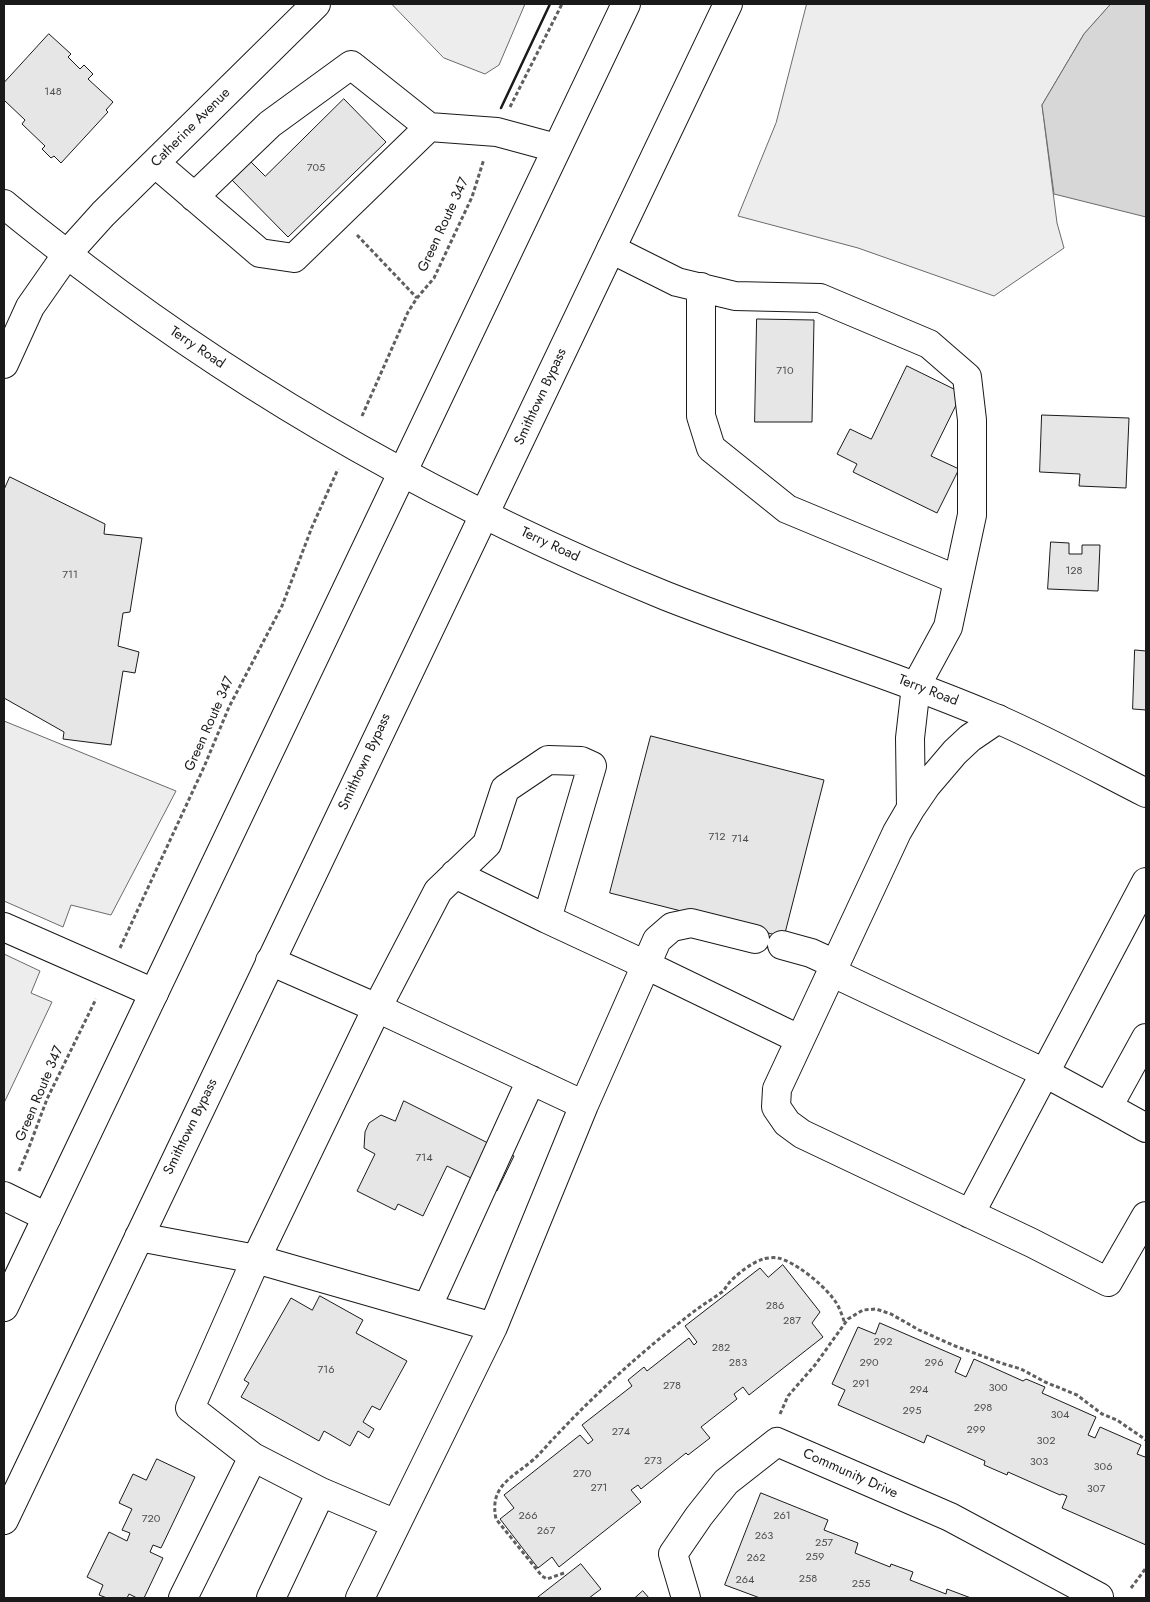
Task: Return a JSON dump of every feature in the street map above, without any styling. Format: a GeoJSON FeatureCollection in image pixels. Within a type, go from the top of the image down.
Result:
{"type":"FeatureCollection","features":[{"type":"Feature","properties":{"kind":"main road","name":"Catherine Avenue"},"geometry":{"type":"LineString","coordinates":[[4,364],[30,307],[67,254],[103,214],[316,4]]}},
{"type":"Feature","properties":{"kind":"main road"},"geometry":{"type":"LineString","coordinates":[[4,1307],[626,4]]}},
{"type":"Feature","properties":{"kind":"main road","name":"Smithtown Bypass"},"geometry":{"type":"LineString","coordinates":[[4,1520],[728,4]]}},
{"type":"Feature","properties":{"kind":"main road"},"geometry":{"type":"LineString","coordinates":[[194,197],[270,124],[351,65],[429,127],[497,132],[556,148]]}},
{"type":"Feature","properties":{"kind":"main road"},"geometry":{"type":"LineString","coordinates":[[155,163],[260,253],[294,258],[429,127]]}},
{"type":"Feature","properties":{"kind":"main road","name":"Terry Road"},"geometry":{"type":"LineString","coordinates":[[4,204],[154,319],[204,353],[289,408],[402,474],[484,515],[667,596],[916,686],[998,719],[1146,793]]}},
{"type":"Feature","properties":{"kind":"main road"},"geometry":{"type":"LineString","coordinates":[[611,249],[677,282],[735,296],[820,298],[929,344],[967,377],[972,420],[972,515],[948,627],[916,686],[910,738],[911,808]]}},
{"type":"Feature","properties":{"kind":"main road"},"geometry":{"type":"LineString","coordinates":[[701,287],[701,416],[711,448],[787,508],[958,580]]}},
{"type":"Feature","properties":{"kind":"main road"},"geometry":{"type":"LineString","coordinates":[[998,719],[970,738],[954,752],[926,786],[911,808],[799,1040],[777,1089],[776,1107],[787,1124],[802,1134],[1108,1282],[1146,1216]]}},
{"type":"Feature","properties":{"kind":"main road"},"geometry":{"type":"LineString","coordinates":[[396,1524],[321,1492],[253,1457],[190,1408],[256,1260],[378,1008],[438,890],[487,844],[505,789],[548,760],[582,761],[592,766],[547,919]]}},
{"type":"Feature","properties":{"kind":"main road"},"geometry":{"type":"LineString","coordinates":[[455,874],[799,1040]]}},
{"type":"Feature","properties":{"kind":"main road"},"geometry":{"type":"LineString","coordinates":[[970,1214],[1146,882]]}},
{"type":"Feature","properties":{"kind":"main road"},"geometry":{"type":"LineString","coordinates":[[360,1598],[493,1327],[584,1105],[657,940],[672,927],[691,923],[755,939]]}},
{"type":"Feature","properties":{"kind":"main road"},"geometry":{"type":"LineString","coordinates":[[4,927],[154,993]]}},
{"type":"Feature","properties":{"kind":"main road"},"geometry":{"type":"LineString","coordinates":[[782,945],[811,953],[833,968],[1045,1073],[1146,1128]]}},
{"type":"Feature","properties":{"kind":"main road"},"geometry":{"type":"LineString","coordinates":[[270,961],[378,1008],[584,1105]]}},
{"type":"Feature","properties":{"kind":"main road"},"geometry":{"type":"LineString","coordinates":[[1108,1107],[1146,1038]]}},
{"type":"Feature","properties":{"kind":"main road"},"geometry":{"type":"LineString","coordinates":[[427,1308],[531,1080]]}},
{"type":"Feature","properties":{"kind":"main road"},"geometry":{"type":"LineString","coordinates":[[10,1185],[47,1217]]}},
{"type":"Feature","properties":{"kind":"main road"},"geometry":{"type":"LineString","coordinates":[[139,1237],[256,1260],[493,1327]]}},
{"type":"Feature","properties":{"kind":"main road","name":"Community Drive"},"geometry":{"type":"LineString","coordinates":[[686,1598],[673,1554],[699,1516],[726,1482],[777,1442],[950,1517],[1098,1598]]}},
{"type":"Feature","properties":{"kind":"main road"},"geometry":{"type":"LineString","coordinates":[[184,1598],[253,1457]]}},
{"type":"Feature","properties":{"kind":"main road"},"geometry":{"type":"LineString","coordinates":[[272,1598],[321,1492]]}},
{"type":"Feature","properties":{"kind":"path"},"geometry":{"type":"LineString","coordinates":[[508,111],[562,4]]}},
{"type":"Feature","properties":{"kind":"path","name":"Green Route 347"},"geometry":{"type":"LineString","coordinates":[[402,324],[417,298],[434,278],[472,198],[484,157]]}},
{"type":"Feature","properties":{"kind":"path"},"geometry":{"type":"LineString","coordinates":[[338,215],[417,298]]}},
{"type":"Feature","properties":{"kind":"path","name":"Green Route 347"},"geometry":{"type":"LineString","coordinates":[[122,946],[204,767],[229,707],[282,606],[318,512]]}},
{"type":"Feature","properties":{"kind":"path","name":"Green Route 347"},"geometry":{"type":"LineString","coordinates":[[10,1185],[28,1150],[47,1099],[98,995]]}},
{"type":"Feature","properties":{"kind":"path"},"geometry":{"type":"LineString","coordinates":[[564,1573],[548,1578],[542,1576],[496,1519],[495,1499],[507,1480],[534,1459],[594,1397],[643,1352],[687,1316],[723,1291],[744,1270],[762,1260],[777,1258],[794,1265],[815,1281],[833,1297],[845,1324]]}},
{"type":"Feature","properties":{"kind":"path"},"geometry":{"type":"LineString","coordinates":[[779,1417],[788,1396],[815,1365],[848,1319],[863,1310],[876,1309],[891,1314],[919,1330],[955,1346],[1001,1364],[1021,1369],[1077,1395],[1102,1414],[1117,1420],[1146,1440]]}},
{"type":"Feature","properties":{"kind":"path"},"geometry":{"type":"LineString","coordinates":[[1131,1588],[1146,1568]]}},
{"type":"Feature","properties":{"kind":"shaded area"},"geometry":{"type":"Polygon","coordinates":[[[392,4],[525,4],[499,65],[485,74],[444,58],[392,4]]]}},
{"type":"Feature","properties":{"kind":"shaded area"},"geometry":{"type":"Polygon","coordinates":[[[807,4],[1111,4],[1084,34],[1042,105],[1057,223],[1064,248],[994,296],[858,248],[738,216],[776,123],[807,4]]]}},
{"type":"Feature","properties":{"kind":"shaded area"},"geometry":{"type":"Polygon","coordinates":[[[1111,4],[1146,4],[1146,217],[1054,194],[1042,105],[1084,34],[1111,4]]]}},
{"type":"Feature","properties":{"kind":"shaded area"},"geometry":{"type":"Polygon","coordinates":[[[4,721],[176,791],[111,915],[71,905],[63,927],[4,901],[4,721]]]}},
{"type":"Feature","properties":{"kind":"shaded area"},"geometry":{"type":"Polygon","coordinates":[[[4,954],[40,971],[31,993],[52,1002],[4,1103],[4,954]]]}},
{"type":"Feature","properties":{"kind":"building"},"geometry":{"type":"Polygon","coordinates":[[[49,34],[71,54],[68,57],[80,69],[84,65],[93,74],[88,79],[113,102],[106,110],[108,112],[61,163],[54,156],[51,158],[42,149],[45,146],[22,124],[25,120],[4,100],[4,83],[49,34]]]}},
{"type":"Feature","properties":{"kind":"building"},"geometry":{"type":"Polygon","coordinates":[[[344,99],[386,142],[288,237],[230,178],[249,160],[265,176],[344,99]]]}},
{"type":"Feature","properties":{"kind":"building"},"geometry":{"type":"Polygon","coordinates":[[[757,319],[814,320],[812,422],[755,422],[757,319]]]}},
{"type":"Feature","properties":{"kind":"building"},"geometry":{"type":"Polygon","coordinates":[[[907,366],[962,393],[931,456],[959,469],[937,513],[853,472],[857,464],[837,454],[850,429],[871,439],[907,366]]]}},
{"type":"Feature","properties":{"kind":"building"},"geometry":{"type":"Polygon","coordinates":[[[1042,415],[1129,418],[1126,488],[1079,486],[1080,474],[1040,472],[1042,415]]]}},
{"type":"Feature","properties":{"kind":"building"},"geometry":{"type":"Polygon","coordinates":[[[10,477],[105,524],[104,534],[142,538],[130,612],[123,613],[118,646],[139,652],[135,673],[123,671],[111,745],[63,739],[64,732],[4,698],[4,490],[10,477]]]}},
{"type":"Feature","properties":{"kind":"building"},"geometry":{"type":"Polygon","coordinates":[[[1051,542],[1069,543],[1069,554],[1082,554],[1082,545],[1100,545],[1098,591],[1048,589],[1051,542]]]}},
{"type":"Feature","properties":{"kind":"building"},"geometry":{"type":"Polygon","coordinates":[[[1135,650],[1146,651],[1146,710],[1133,709],[1135,650]]]}},
{"type":"Feature","properties":{"kind":"building"},"geometry":{"type":"Polygon","coordinates":[[[651,736],[824,780],[784,937],[610,893],[651,736]]]}},
{"type":"Feature","properties":{"kind":"building"},"geometry":{"type":"Polygon","coordinates":[[[404,1101],[514,1156],[497,1191],[447,1166],[423,1216],[398,1204],[395,1210],[357,1191],[375,1154],[364,1148],[365,1132],[369,1123],[381,1115],[395,1121],[404,1101]]]}},
{"type":"Feature","properties":{"kind":"building"},"geometry":{"type":"Polygon","coordinates":[[[783,1265],[820,1312],[812,1323],[823,1337],[749,1395],[743,1387],[734,1394],[737,1399],[701,1427],[710,1438],[688,1455],[686,1453],[641,1489],[638,1485],[631,1490],[641,1502],[559,1567],[552,1557],[538,1568],[500,1519],[514,1508],[504,1495],[580,1435],[588,1444],[593,1440],[582,1425],[632,1386],[628,1380],[644,1367],[647,1371],[689,1338],[694,1345],[697,1342],[685,1326],[760,1268],[768,1277],[783,1265]]]}},
{"type":"Feature","properties":{"kind":"building"},"geometry":{"type":"Polygon","coordinates":[[[320,1296],[363,1320],[356,1333],[407,1361],[380,1410],[372,1406],[363,1422],[374,1429],[369,1438],[358,1431],[350,1446],[324,1431],[319,1441],[241,1397],[249,1383],[244,1380],[291,1298],[312,1310],[320,1296]]]}},
{"type":"Feature","properties":{"kind":"building"},"geometry":{"type":"Polygon","coordinates":[[[880,1323],[961,1358],[955,1372],[966,1377],[974,1359],[1023,1381],[1026,1379],[1045,1387],[1042,1393],[1096,1417],[1088,1435],[1095,1438],[1100,1427],[1141,1445],[1137,1454],[1145,1457],[1146,1455],[1146,1545],[1062,1508],[1067,1496],[1060,1495],[1008,1472],[1007,1475],[984,1465],[985,1461],[927,1435],[924,1443],[838,1405],[845,1390],[832,1384],[858,1327],[875,1334],[880,1323]]]}},
{"type":"Feature","properties":{"kind":"building"},"geometry":{"type":"Polygon","coordinates":[[[157,1459],[195,1477],[161,1548],[153,1545],[150,1552],[163,1558],[144,1598],[137,1598],[129,1594],[127,1598],[107,1598],[99,1595],[103,1585],[87,1577],[109,1532],[127,1541],[130,1533],[122,1530],[132,1509],[119,1503],[133,1474],[146,1480],[157,1459]]]}},
{"type":"Feature","properties":{"kind":"building"},"geometry":{"type":"Polygon","coordinates":[[[761,1493],[828,1520],[824,1530],[858,1543],[855,1553],[890,1567],[891,1564],[913,1572],[910,1580],[946,1594],[947,1589],[971,1598],[760,1598],[725,1585],[761,1493]]]}},
{"type":"Feature","properties":{"kind":"building"},"geometry":{"type":"Polygon","coordinates":[[[581,1564],[601,1589],[589,1598],[537,1598],[581,1564]]]}},
{"type":"Feature","properties":{"kind":"building"},"geometry":{"type":"Polygon","coordinates":[[[643,1591],[649,1598],[635,1598],[643,1591]]]}},
{"type":"Feature","properties":{"kind":"wall"},"geometry":{"type":"LineString","coordinates":[[501,108],[550,4]]}}]}
